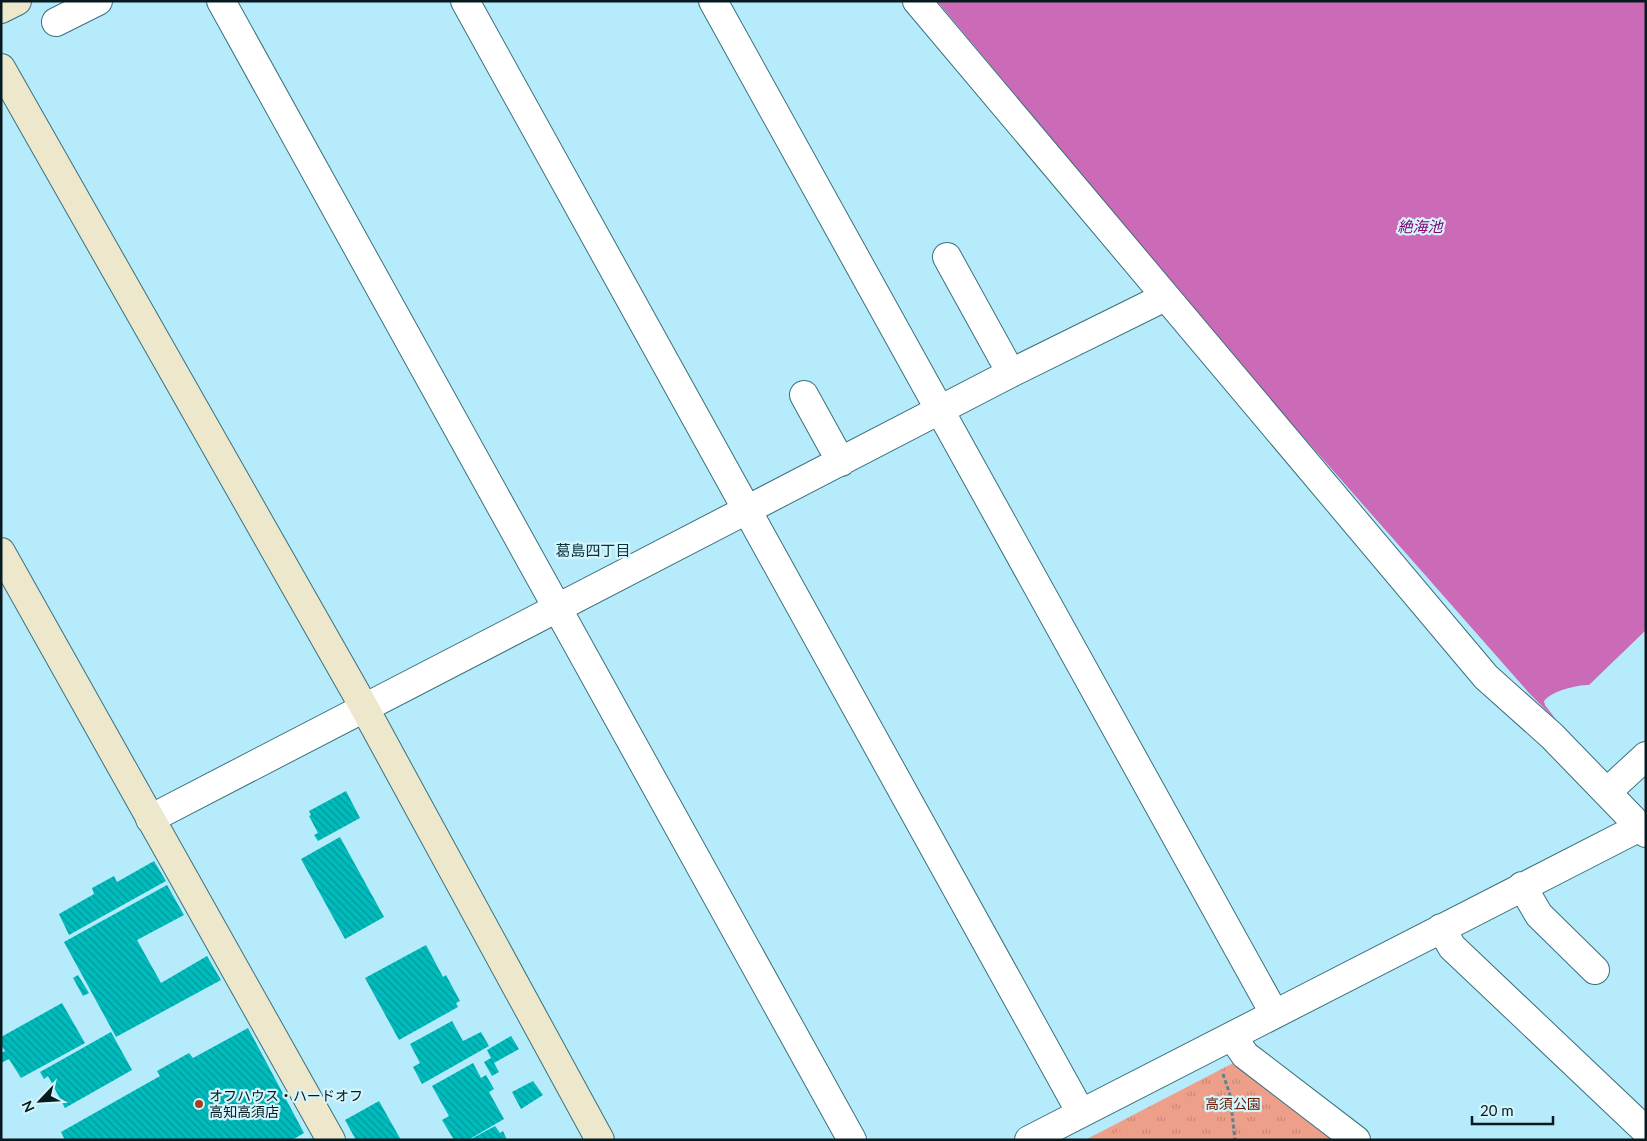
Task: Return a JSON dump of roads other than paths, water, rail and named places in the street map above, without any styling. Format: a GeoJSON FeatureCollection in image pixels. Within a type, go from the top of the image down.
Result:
{"type":"FeatureCollection","features":[{"type":"Feature","properties":{"kind":"street"},"geometry":{"type":"LineString","coordinates":[[1,9],[17,1]]}},
{"type":"Feature","properties":{"kind":"street"},"geometry":{"type":"LineString","coordinates":[[56,22],[98,1]]}},
{"type":"Feature","properties":{"kind":"street"},"geometry":{"type":"LineString","coordinates":[[221,1],[852,1140]]}},
{"type":"Feature","properties":{"kind":"street"},"geometry":{"type":"LineString","coordinates":[[465,1],[1081,1113]]}},
{"type":"Feature","properties":{"kind":"street"},"geometry":{"type":"LineString","coordinates":[[713,1],[1274,1013]]}},
{"type":"Feature","properties":{"kind":"street"},"geometry":{"type":"LineString","coordinates":[[917,1],[1486,677],[1552,736],[1643,830],[1522,886],[1029,1140]]}},
{"type":"Feature","properties":{"kind":"street"},"geometry":{"type":"LineString","coordinates":[[1,68],[364,707],[600,1140]]}},
{"type":"Feature","properties":{"kind":"street"},"geometry":{"type":"LineString","coordinates":[[947,257],[1010,373]]}},
{"type":"Feature","properties":{"kind":"street"},"geometry":{"type":"LineString","coordinates":[[150,819],[364,707],[748,511],[1010,373],[1165,297]]}},
{"type":"Feature","properties":{"kind":"street"},"geometry":{"type":"LineString","coordinates":[[804,395],[841,462]]}},
{"type":"Feature","properties":{"kind":"street"},"geometry":{"type":"LineString","coordinates":[[1,552],[331,1140]]}},
{"type":"Feature","properties":{"kind":"street"},"geometry":{"type":"LineString","coordinates":[[1606,792],[1646,756]]}},
{"type":"Feature","properties":{"kind":"street"},"geometry":{"type":"LineString","coordinates":[[1522,886],[1539,915],[1595,970]]}},
{"type":"Feature","properties":{"kind":"street"},"geometry":{"type":"LineString","coordinates":[[1441,928],[1452,946],[1646,1131]]}},
{"type":"Feature","properties":{"kind":"street"},"geometry":{"type":"LineString","coordinates":[[1232,1036],[1245,1055],[1356,1140]]}},
{"type":"Feature","properties":{"kind":"water","name":"絶海池"},"geometry":{"type":"Polygon","coordinates":[[[937,1],[1646,1],[1646,630],[1589,685],[1565,689],[1553,694],[1544,701],[1557,721],[1529,693],[1241,366],[937,1]]]}},
{"type":"Feature","properties":{"kind":"place","name":"オフハウス・ハードオフ 高知高須店"},"geometry":{"type":"Point","coordinates":[199,1104]}},
{"type":"Feature","properties":{"kind":"district","name":"葛島四丁目"},"geometry":{"type":"Point","coordinates":[593,551]}},
{"type":"Feature","properties":{"kind":"park label","name":"高須公園"},"geometry":{"type":"Point","coordinates":[1233,1104]}}]}
